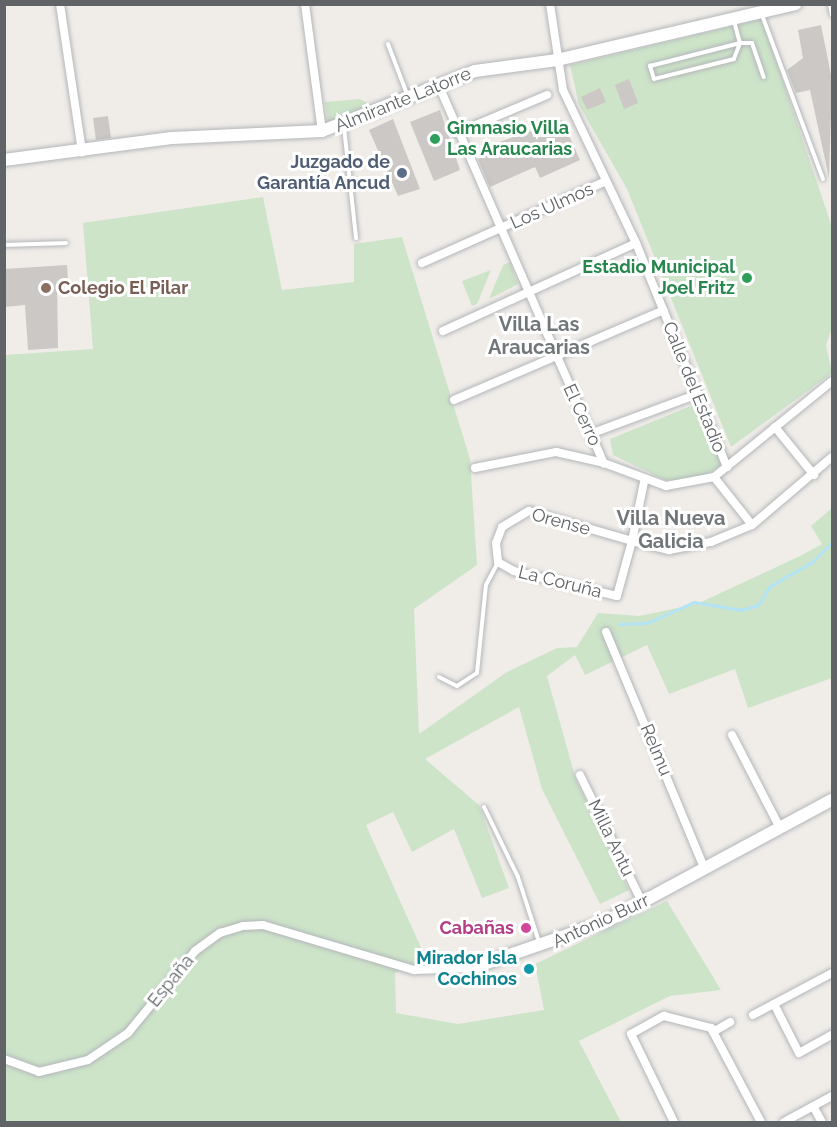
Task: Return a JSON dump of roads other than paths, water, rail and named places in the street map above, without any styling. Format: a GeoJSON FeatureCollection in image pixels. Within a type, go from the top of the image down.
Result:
{"type":"FeatureCollection","features":[{"type":"Feature","properties":{"kind":"main road","name":"Almirante Latorre"},"geometry":{"type":"LineString","coordinates":[[4,160],[82,152],[172,138],[322,131],[344,127],[475,71],[557,60],[734,21],[796,4]]}},
{"type":"Feature","properties":{"kind":"main road","name":"Antonio Burr"},"geometry":{"type":"LineString","coordinates":[[472,968],[541,949],[642,902],[832,800]]}},
{"type":"Feature","properties":{"kind":"street"},"geometry":{"type":"LineString","coordinates":[[60,4],[82,152]]}},
{"type":"Feature","properties":{"kind":"street"},"geometry":{"type":"LineString","coordinates":[[304,4],[322,131]]}},
{"type":"Feature","properties":{"kind":"street","name":"Calle del Estadio"},"geometry":{"type":"LineString","coordinates":[[550,4],[563,90],[636,243],[727,467]]}},
{"type":"Feature","properties":{"kind":"street","name":"El Cerro"},"geometry":{"type":"LineString","coordinates":[[439,86],[498,230],[604,463],[644,482],[690,485],[714,477],[832,381]]}},
{"type":"Feature","properties":{"kind":"street"},"geometry":{"type":"LineString","coordinates":[[457,133],[547,95]]}},
{"type":"Feature","properties":{"kind":"street","name":"Los Ulmos"},"geometry":{"type":"LineString","coordinates":[[422,263],[606,182]]}},
{"type":"Feature","properties":{"kind":"street"},"geometry":{"type":"LineString","coordinates":[[443,331],[636,243]]}},
{"type":"Feature","properties":{"kind":"street"},"geometry":{"type":"LineString","coordinates":[[454,400],[664,310]]}},
{"type":"Feature","properties":{"kind":"street"},"geometry":{"type":"LineString","coordinates":[[590,434],[698,394]]}},
{"type":"Feature","properties":{"kind":"street"},"geometry":{"type":"LineString","coordinates":[[775,427],[814,475]]}},
{"type":"Feature","properties":{"kind":"street"},"geometry":{"type":"LineString","coordinates":[[475,468],[556,452],[604,463]]}},
{"type":"Feature","properties":{"kind":"street"},"geometry":{"type":"LineString","coordinates":[[644,482],[632,541],[680,549],[752,525],[832,458]]}},
{"type":"Feature","properties":{"kind":"street"},"geometry":{"type":"LineString","coordinates":[[714,477],[752,525]]}},
{"type":"Feature","properties":{"kind":"street","name":"Orense"},"geometry":{"type":"LineString","coordinates":[[498,534],[511,519],[529,511],[632,541]]}},
{"type":"Feature","properties":{"kind":"street","name":"La Coruña"},"geometry":{"type":"LineString","coordinates":[[498,534],[498,562],[514,571],[617,596],[632,541]]}},
{"type":"Feature","properties":{"kind":"street","name":"Relmu"},"geometry":{"type":"LineString","coordinates":[[606,632],[704,868]]}},
{"type":"Feature","properties":{"kind":"street"},"geometry":{"type":"LineString","coordinates":[[732,735],[780,826]]}},
{"type":"Feature","properties":{"kind":"street","name":"Milla Antu"},"geometry":{"type":"LineString","coordinates":[[580,775],[642,902]]}},
{"type":"Feature","properties":{"kind":"street","name":"España"},"geometry":{"type":"LineString","coordinates":[[5,1059],[39,1072],[88,1060],[128,1033],[195,951],[231,929],[263,925],[350,954]]}},
{"type":"Feature","properties":{"kind":"street","name":"Antonio Burr"},"geometry":{"type":"LineString","coordinates":[[350,954],[414,970],[472,968]]}},
{"type":"Feature","properties":{"kind":"street"},"geometry":{"type":"LineString","coordinates":[[753,1015],[832,973]]}},
{"type":"Feature","properties":{"kind":"street"},"geometry":{"type":"LineString","coordinates":[[774,1004],[799,1053],[832,1035]]}},
{"type":"Feature","properties":{"kind":"street"},"geometry":{"type":"LineString","coordinates":[[674,1122],[633,1041],[635,1029],[664,1016],[702,1023],[713,1032],[761,1122]]}},
{"type":"Feature","properties":{"kind":"street"},"geometry":{"type":"LineString","coordinates":[[713,1032],[729,1022]]}},
{"type":"Feature","properties":{"kind":"street"},"geometry":{"type":"LineString","coordinates":[[784,1122],[832,1096]]}},
{"type":"Feature","properties":{"kind":"street"},"geometry":{"type":"LineString","coordinates":[[813,1106],[822,1122]]}},
{"type":"Feature","properties":{"kind":"lane"},"geometry":{"type":"LineString","coordinates":[[830,4],[832,15]]}},
{"type":"Feature","properties":{"kind":"lane"},"geometry":{"type":"LineString","coordinates":[[761,14],[823,179]]}},
{"type":"Feature","properties":{"kind":"lane"},"geometry":{"type":"LineString","coordinates":[[734,21],[740,43],[734,59],[654,80],[650,66],[740,43],[752,43],[764,77]]}},
{"type":"Feature","properties":{"kind":"lane"},"geometry":{"type":"LineString","coordinates":[[388,45],[409,99]]}},
{"type":"Feature","properties":{"kind":"lane"},"geometry":{"type":"LineString","coordinates":[[344,127],[356,238]]}},
{"type":"Feature","properties":{"kind":"lane"},"geometry":{"type":"LineString","coordinates":[[4,245],[66,243]]}},
{"type":"Feature","properties":{"kind":"lane"},"geometry":{"type":"LineString","coordinates":[[438,677],[457,686],[477,673],[486,585],[498,562]]}},
{"type":"Feature","properties":{"kind":"lane"},"geometry":{"type":"LineString","coordinates":[[484,807],[518,877],[541,949]]}},
{"type":"Feature","properties":{"kind":"waterway"},"geometry":{"type":"LineString","coordinates":[[619,624],[647,623],[694,602],[741,610],[758,605],[770,586],[812,562],[832,542]]}},
{"type":"Feature","properties":{"kind":"place","name":"Gimnasio Villa Las Araucarias"},"geometry":{"type":"Point","coordinates":[435,139]}},
{"type":"Feature","properties":{"kind":"place","name":"Juzgado de Garantía Ancud"},"geometry":{"type":"Point","coordinates":[402,173]}},
{"type":"Feature","properties":{"kind":"place","name":"Estadio Municipal Joel Fritz"},"geometry":{"type":"Point","coordinates":[747,278]}},
{"type":"Feature","properties":{"kind":"place","name":"Colegio El Pilar"},"geometry":{"type":"Point","coordinates":[46,288]}},
{"type":"Feature","properties":{"kind":"place","name":"Cabañas"},"geometry":{"type":"Point","coordinates":[526,928]}},
{"type":"Feature","properties":{"kind":"place","name":"Mirador Isla Cochinos"},"geometry":{"type":"Point","coordinates":[529,969]}},
{"type":"Feature","properties":{"kind":"district","name":"Villa Las Araucarias"},"geometry":{"type":"Point","coordinates":[539,336]}},
{"type":"Feature","properties":{"kind":"district","name":"Villa Nueva Galicia"},"geometry":{"type":"Point","coordinates":[671,530]}}]}
